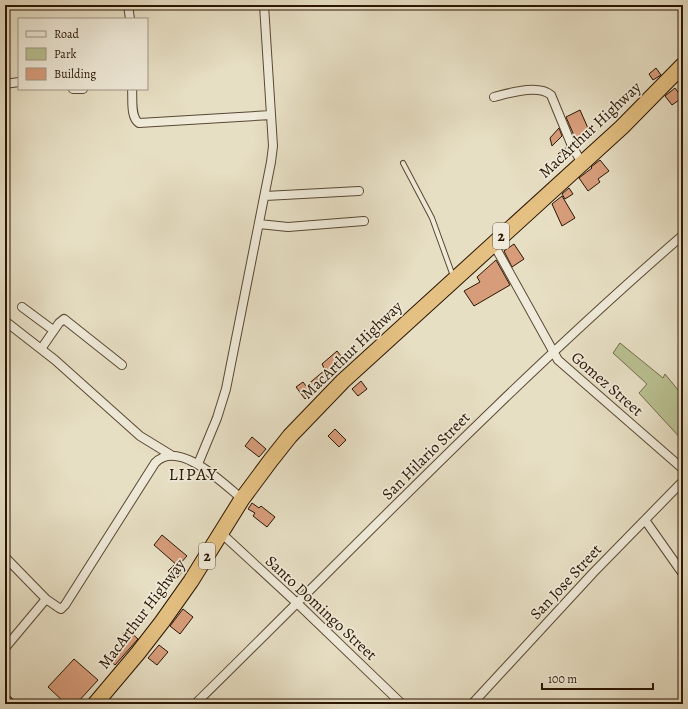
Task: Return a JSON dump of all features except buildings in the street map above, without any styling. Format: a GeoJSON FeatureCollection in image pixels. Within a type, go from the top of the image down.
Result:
{"type":"FeatureCollection","features":[{"type":"Feature","properties":{"kind":"highway","name":"MacArthur Highway"},"geometry":{"type":"LineString","coordinates":[[94,704],[128,666],[162,622],[242,499],[290,436],[359,366],[622,127],[683,65]]}},
{"type":"Feature","properties":{"kind":"street"},"geometry":{"type":"LineString","coordinates":[[128,5],[130,18]]}},
{"type":"Feature","properties":{"kind":"street"},"geometry":{"type":"LineString","coordinates":[[198,464],[217,418],[226,389],[265,196],[273,146],[264,5]]}},
{"type":"Feature","properties":{"kind":"street"},"geometry":{"type":"LineString","coordinates":[[5,84],[18,82]]}},
{"type":"Feature","properties":{"kind":"street"},"geometry":{"type":"LineString","coordinates":[[132,90],[134,120],[139,123],[271,115]]}},
{"type":"Feature","properties":{"kind":"street"},"geometry":{"type":"LineString","coordinates":[[494,97],[536,90],[546,91],[551,95],[572,146],[582,163]]}},
{"type":"Feature","properties":{"kind":"street"},"geometry":{"type":"LineString","coordinates":[[265,196],[359,191]]}},
{"type":"Feature","properties":{"kind":"street"},"geometry":{"type":"LineString","coordinates":[[259,224],[288,227],[364,221]]}},
{"type":"Feature","properties":{"kind":"street","name":"San Hilario Street"},"geometry":{"type":"LineString","coordinates":[[195,704],[298,604],[450,450],[554,351],[683,235]]}},
{"type":"Feature","properties":{"kind":"street","name":"Gomez Street"},"geometry":{"type":"LineString","coordinates":[[493,243],[558,360],[683,469]]}},
{"type":"Feature","properties":{"kind":"street"},"geometry":{"type":"LineString","coordinates":[[22,307],[53,330]]}},
{"type":"Feature","properties":{"kind":"street"},"geometry":{"type":"LineString","coordinates":[[5,320],[41,349],[140,436],[171,455],[198,464],[213,474],[242,499]]}},
{"type":"Feature","properties":{"kind":"street"},"geometry":{"type":"LineString","coordinates":[[41,349],[61,320],[65,320],[122,365]]}},
{"type":"Feature","properties":{"kind":"street"},"geometry":{"type":"LineString","coordinates":[[5,557],[46,600],[59,608],[65,605],[155,464],[159,459],[171,455]]}},
{"type":"Feature","properties":{"kind":"street","name":"San Jose Street"},"geometry":{"type":"LineString","coordinates":[[472,704],[593,573],[683,481]]}},
{"type":"Feature","properties":{"kind":"street"},"geometry":{"type":"LineString","coordinates":[[644,520],[683,574]]}},
{"type":"Feature","properties":{"kind":"street","name":"Santo Domingo Street"},"geometry":{"type":"LineString","coordinates":[[221,533],[298,604],[402,704]]}},
{"type":"Feature","properties":{"kind":"street"},"geometry":{"type":"LineString","coordinates":[[5,648],[46,600]]}},
{"type":"Feature","properties":{"kind":"lane"},"geometry":{"type":"LineString","coordinates":[[403,163],[432,218],[454,279]]}},
{"type":"Feature","properties":{"kind":"green space"},"geometry":{"type":"Polygon","coordinates":[[[620,343],[663,378],[665,374],[683,396],[683,441],[639,393],[647,384],[613,353],[620,343]]]}},
{"type":"Feature","properties":{"kind":"district","name":"LIPAY"},"geometry":{"type":"Point","coordinates":[193,474]}}]}
